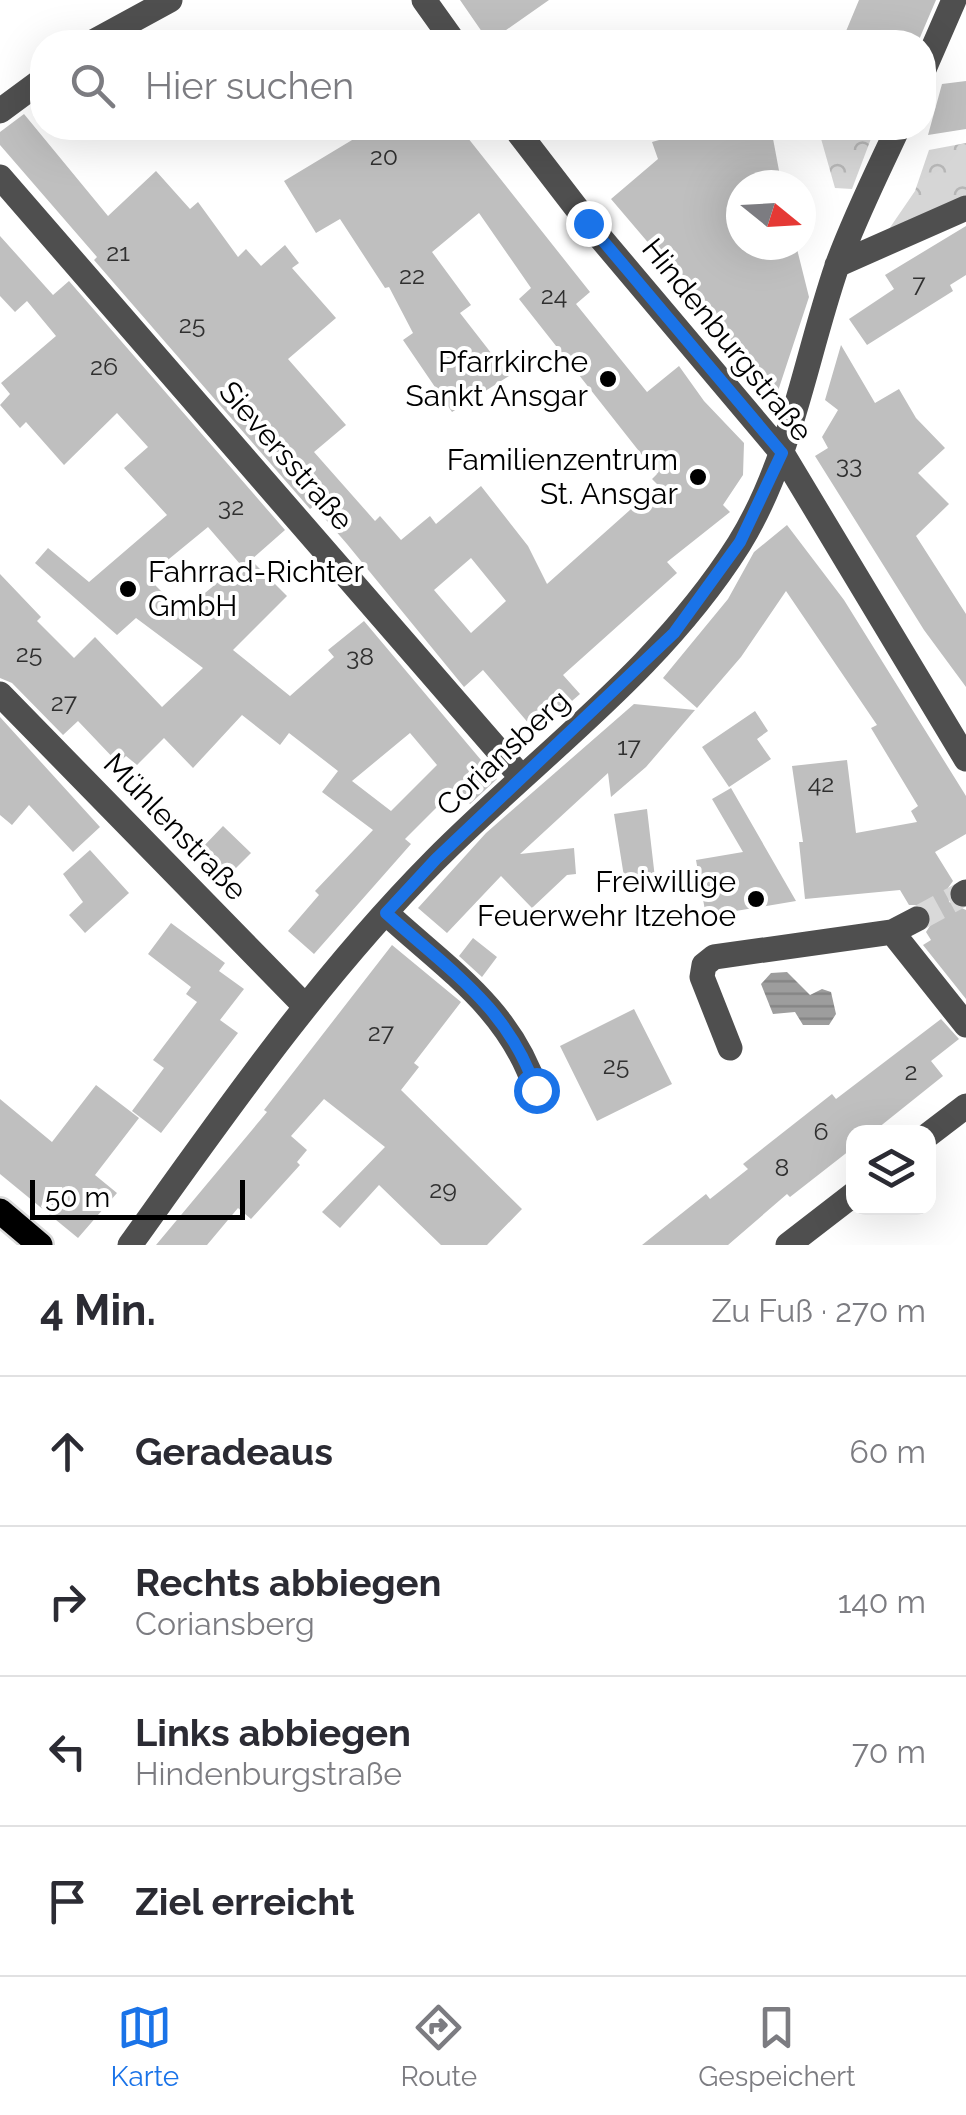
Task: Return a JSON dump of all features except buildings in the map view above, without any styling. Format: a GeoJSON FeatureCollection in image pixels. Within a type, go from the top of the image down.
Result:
{"type":"FeatureCollection","features":[{"type":"Feature","properties":{"kind":"main road"},"geometry":{"type":"LineString","coordinates":[[2,1216],[40,1245]]}},
{"type":"Feature","properties":{"kind":"street"},"geometry":{"type":"LineString","coordinates":[[116,30],[170,0]]}},
{"type":"Feature","properties":{"kind":"street"},"geometry":{"type":"LineString","coordinates":[[424,0],[445,30]]}},
{"type":"Feature","properties":{"kind":"street"},"geometry":{"type":"LineString","coordinates":[[936,41],[954,0]]}},
{"type":"Feature","properties":{"kind":"street"},"geometry":{"type":"LineString","coordinates":[[0,111],[30,89]]}},
{"type":"Feature","properties":{"kind":"street","name":"Hindenburgstraße"},"geometry":{"type":"LineString","coordinates":[[524,140],[588,223],[782,453],[966,759]]}},
{"type":"Feature","properties":{"kind":"street","name":"Coriansberg"},"geometry":{"type":"LineString","coordinates":[[130,1245],[304,1006],[386,913],[674,633],[740,542],[782,453],[838,265],[893,140]]}},
{"type":"Feature","properties":{"kind":"street","name":"Sieversstraße"},"geometry":{"type":"LineString","coordinates":[[0,176],[522,778]]}},
{"type":"Feature","properties":{"kind":"street"},"geometry":{"type":"LineString","coordinates":[[838,265],[966,208]]}},
{"type":"Feature","properties":{"kind":"street","name":"Mühlenstraße"},"geometry":{"type":"LineString","coordinates":[[0,694],[304,1006]]}},
{"type":"Feature","properties":{"kind":"street"},"geometry":{"type":"LineString","coordinates":[[386,913],[504,1020],[526,1058],[536,1090]]}},
{"type":"Feature","properties":{"kind":"street"},"geometry":{"type":"LineString","coordinates":[[730,1048],[702,977],[704,964],[714,957],[892,932],[917,919]]}},
{"type":"Feature","properties":{"kind":"street"},"geometry":{"type":"LineString","coordinates":[[892,932],[966,1026]]}},
{"type":"Feature","properties":{"kind":"street"},"geometry":{"type":"LineString","coordinates":[[936,1129],[966,1106]]}},
{"type":"Feature","properties":{"kind":"street"},"geometry":{"type":"LineString","coordinates":[[788,1245],[846,1200]]}},
{"type":"Feature","properties":{"kind":"green space"},"geometry":{"type":"Polygon","coordinates":[[[821,140],[870,140],[852,189],[835,188],[821,140]]]}},
{"type":"Feature","properties":{"kind":"green space"},"geometry":{"type":"Polygon","coordinates":[[[966,143],[966,202],[889,229],[915,191],[929,150],[966,143]]]}},
{"type":"Feature","properties":{"kind":"shaded area"},"geometry":{"type":"Polygon","coordinates":[[[787,972],[810,995],[822,989],[831,992],[836,1014],[829,1025],[803,1025],[795,1012],[773,1014],[761,984],[771,973],[787,972]]]}},
{"type":"Feature","properties":{"kind":"tunnel"},"geometry":{"type":"LineString","coordinates":[[917,919],[963,894]]}},
{"type":"Feature","properties":{"kind":"place","name":"Pfarrkirche Sankt Ansgar"},"geometry":{"type":"Point","coordinates":[608,379]}},
{"type":"Feature","properties":{"kind":"place","name":"Familienzentrum St. Ansgar"},"geometry":{"type":"Point","coordinates":[698,477]}},
{"type":"Feature","properties":{"kind":"place","name":"Fahrrad-Richter GmbH"},"geometry":{"type":"Point","coordinates":[128,589]}},
{"type":"Feature","properties":{"kind":"place","name":"Freiwillige Feuerwehr Itzehoe"},"geometry":{"type":"Point","coordinates":[756,899]}},
{"type":"Feature","properties":{"kind":"route"},"geometry":{"type":"LineString","coordinates":[[536,1090],[526,1058],[504,1020],[386,913],[436,859],[648,662],[674,633],[740,542],[782,453],[588,223]]}}]}
